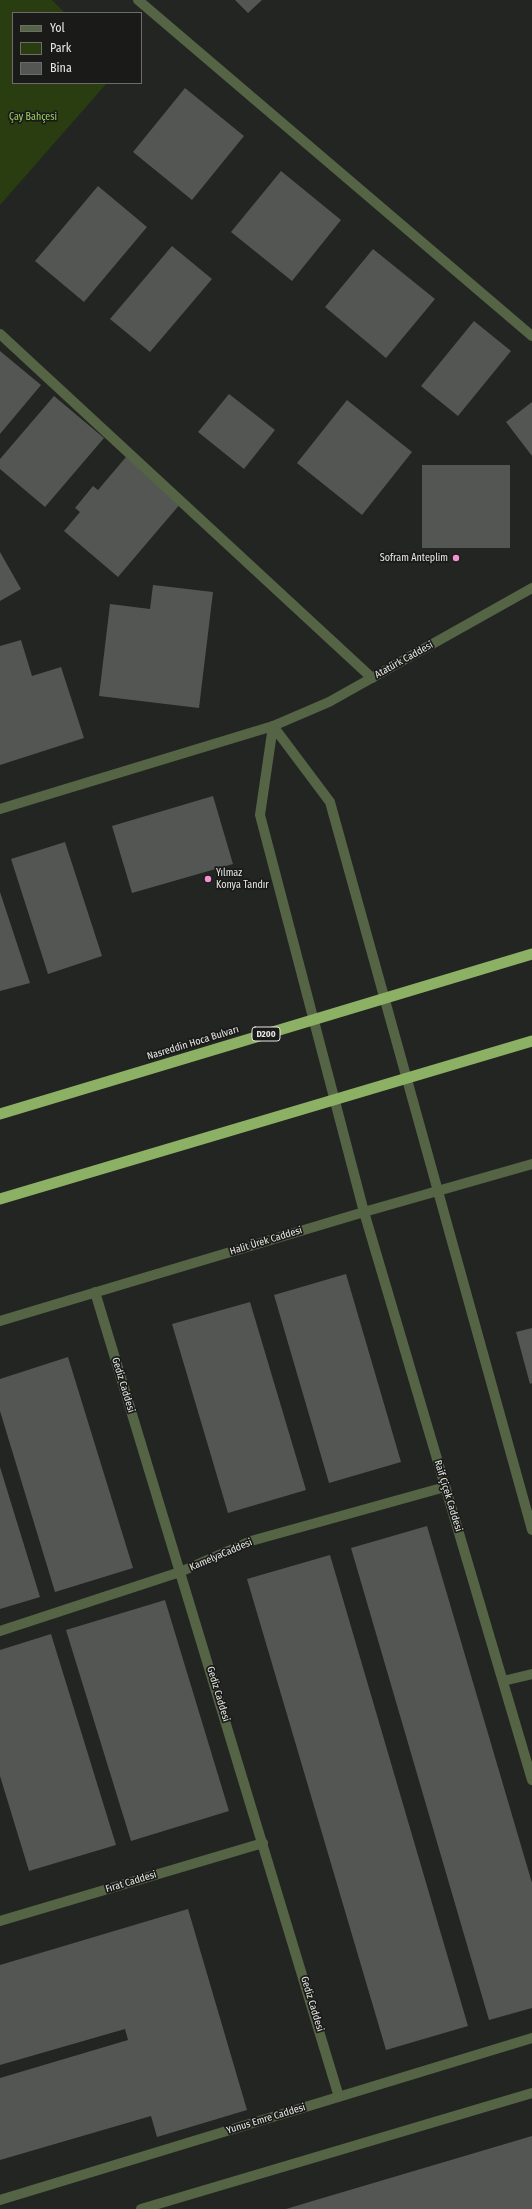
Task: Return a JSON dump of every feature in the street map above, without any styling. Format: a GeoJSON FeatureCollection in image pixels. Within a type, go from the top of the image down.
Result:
{"type":"FeatureCollection","features":[{"type":"Feature","properties":{"kind":"highway","name":"Nasreddin Hoca Bulvarı"},"geometry":{"type":"LineString","coordinates":[[0,1114],[532,954]]}},
{"type":"Feature","properties":{"kind":"highway"},"geometry":{"type":"LineString","coordinates":[[0,1199],[532,1041]]}},
{"type":"Feature","properties":{"kind":"street"},"geometry":{"type":"LineString","coordinates":[[138,0],[532,336]]}},
{"type":"Feature","properties":{"kind":"street"},"geometry":{"type":"LineString","coordinates":[[0,334],[372,678]]}},
{"type":"Feature","properties":{"kind":"street","name":"Atatürk Caddesi"},"geometry":{"type":"LineString","coordinates":[[0,809],[273,726],[329,702],[532,588]]}},
{"type":"Feature","properties":{"kind":"street"},"geometry":{"type":"LineString","coordinates":[[273,726],[330,802],[532,1530]]}},
{"type":"Feature","properties":{"kind":"street","name":"Raif Çiçek Caddesi"},"geometry":{"type":"LineString","coordinates":[[273,726],[260,815],[364,1212],[532,1780]]}},
{"type":"Feature","properties":{"kind":"street","name":"Halit Ürek Caddesi"},"geometry":{"type":"LineString","coordinates":[[0,1321],[364,1212],[532,1164]]}},
{"type":"Feature","properties":{"kind":"street","name":"Gediz Caddesi"},"geometry":{"type":"LineString","coordinates":[[94,1292],[263,1843],[339,2097]]}},
{"type":"Feature","properties":{"kind":"street","name":"KamelyaCaddesi"},"geometry":{"type":"LineString","coordinates":[[0,1631],[180,1572],[251,1541],[445,1487]]}},
{"type":"Feature","properties":{"kind":"street"},"geometry":{"type":"LineString","coordinates":[[503,1682],[532,1674]]}},
{"type":"Feature","properties":{"kind":"street","name":"Fırat Caddesi"},"geometry":{"type":"LineString","coordinates":[[0,1921],[263,1843]]}},
{"type":"Feature","properties":{"kind":"street","name":"Yunus Emre Caddesi"},"geometry":{"type":"LineString","coordinates":[[0,2200],[532,2038]]}},
{"type":"Feature","properties":{"kind":"street"},"geometry":{"type":"LineString","coordinates":[[141,2209],[532,2093]]}},
{"type":"Feature","properties":{"kind":"green space","name":"Çay Bahçesi"},"geometry":{"type":"Polygon","coordinates":[[[0,0],[52,0],[64,12],[12,12],[12,84],[106,84],[0,205],[0,0]]]}},
{"type":"Feature","properties":{"kind":"building"},"geometry":{"type":"Polygon","coordinates":[[[235,0],[262,0],[248,13],[235,0]]]}},
{"type":"Feature","properties":{"kind":"building"},"geometry":{"type":"Polygon","coordinates":[[[185,88],[244,136],[192,200],[133,152],[185,88]]]}},
{"type":"Feature","properties":{"kind":"building"},"geometry":{"type":"Polygon","coordinates":[[[281,171],[341,220],[292,281],[231,232],[281,171]]]}},
{"type":"Feature","properties":{"kind":"building"},"geometry":{"type":"Polygon","coordinates":[[[98,186],[147,227],[84,302],[35,261],[98,186]]]}},
{"type":"Feature","properties":{"kind":"building"},"geometry":{"type":"Polygon","coordinates":[[[172,246],[212,279],[150,352],[110,319],[172,246]]]}},
{"type":"Feature","properties":{"kind":"building"},"geometry":{"type":"Polygon","coordinates":[[[373,249],[435,299],[386,358],[325,307],[373,249]]]}},
{"type":"Feature","properties":{"kind":"building"},"geometry":{"type":"Polygon","coordinates":[[[474,321],[511,351],[458,416],[421,386],[474,321]]]}},
{"type":"Feature","properties":{"kind":"building"},"geometry":{"type":"Polygon","coordinates":[[[0,351],[41,385],[0,434],[0,351]]]}},
{"type":"Feature","properties":{"kind":"building"},"geometry":{"type":"Polygon","coordinates":[[[229,394],[275,430],[244,469],[198,432],[229,394]]]}},
{"type":"Feature","properties":{"kind":"building"},"geometry":{"type":"Polygon","coordinates":[[[54,396],[104,438],[45,507],[0,469],[0,459],[54,396]]]}},
{"type":"Feature","properties":{"kind":"building"},"geometry":{"type":"Polygon","coordinates":[[[347,400],[412,452],[362,515],[297,463],[347,400]]]}},
{"type":"Feature","properties":{"kind":"building"},"geometry":{"type":"Polygon","coordinates":[[[532,402],[532,456],[506,422],[532,402]]]}},
{"type":"Feature","properties":{"kind":"building"},"geometry":{"type":"Polygon","coordinates":[[[126,457],[181,503],[118,577],[64,531],[80,512],[75,508],[93,486],[98,490],[126,457]]]}},
{"type":"Feature","properties":{"kind":"building"},"geometry":{"type":"Polygon","coordinates":[[[422,465],[510,465],[510,548],[422,548],[422,465]]]}},
{"type":"Feature","properties":{"kind":"building"},"geometry":{"type":"Polygon","coordinates":[[[0,552],[21,589],[0,601],[0,552]]]}},
{"type":"Feature","properties":{"kind":"building"},"geometry":{"type":"Polygon","coordinates":[[[153,585],[213,592],[199,708],[99,696],[110,604],[150,609],[153,585]]]}},
{"type":"Feature","properties":{"kind":"building"},"geometry":{"type":"Polygon","coordinates":[[[21,640],[32,676],[61,667],[84,738],[0,765],[0,646],[21,640]]]}},
{"type":"Feature","properties":{"kind":"building"},"geometry":{"type":"Polygon","coordinates":[[[213,796],[233,864],[132,893],[112,826],[213,796]]]}},
{"type":"Feature","properties":{"kind":"building"},"geometry":{"type":"Polygon","coordinates":[[[65,842],[102,956],[48,974],[11,859],[65,842]]]}},
{"type":"Feature","properties":{"kind":"building"},"geometry":{"type":"Polygon","coordinates":[[[0,892],[30,983],[0,991],[0,892]]]}},
{"type":"Feature","properties":{"kind":"building"},"geometry":{"type":"Polygon","coordinates":[[[346,1274],[401,1462],[329,1483],[274,1295],[346,1274]]]}},
{"type":"Feature","properties":{"kind":"building"},"geometry":{"type":"Polygon","coordinates":[[[250,1302],[306,1490],[228,1513],[172,1324],[250,1302]]]}},
{"type":"Feature","properties":{"kind":"building"},"geometry":{"type":"Polygon","coordinates":[[[532,1328],[532,1383],[530,1384],[516,1332],[532,1328]]]}},
{"type":"Feature","properties":{"kind":"building"},"geometry":{"type":"Polygon","coordinates":[[[68,1357],[133,1568],[55,1592],[0,1411],[0,1379],[68,1357]]]}},
{"type":"Feature","properties":{"kind":"building"},"geometry":{"type":"Polygon","coordinates":[[[0,1467],[40,1597],[0,1609],[0,1467]]]}},
{"type":"Feature","properties":{"kind":"building"},"geometry":{"type":"Polygon","coordinates":[[[427,1526],[532,1883],[532,2008],[489,2020],[351,1548],[427,1526]]]}},
{"type":"Feature","properties":{"kind":"building"},"geometry":{"type":"Polygon","coordinates":[[[330,1555],[468,2026],[386,2050],[247,1579],[330,1555]]]}},
{"type":"Feature","properties":{"kind":"building"},"geometry":{"type":"Polygon","coordinates":[[[165,1600],[229,1811],[131,1841],[66,1630],[165,1600]]]}},
{"type":"Feature","properties":{"kind":"building"},"geometry":{"type":"Polygon","coordinates":[[[51,1634],[116,1845],[29,1871],[0,1776],[0,1650],[51,1634]]]}},
{"type":"Feature","properties":{"kind":"building"},"geometry":{"type":"Polygon","coordinates":[[[188,1909],[247,2110],[157,2137],[151,2116],[0,2160],[0,2078],[128,2040],[125,2029],[0,2065],[0,1965],[188,1909]]]}},
{"type":"Feature","properties":{"kind":"building"},"geometry":{"type":"Polygon","coordinates":[[[532,2136],[532,2209],[286,2209],[316,2200],[532,2136]]]}},
{"type":"Feature","properties":{"kind":"place","name":"Sofram Anteplim"},"geometry":{"type":"Point","coordinates":[456,558]}},
{"type":"Feature","properties":{"kind":"place","name":"Yılmaz Konya Tandır"},"geometry":{"type":"Point","coordinates":[208,879]}}]}
